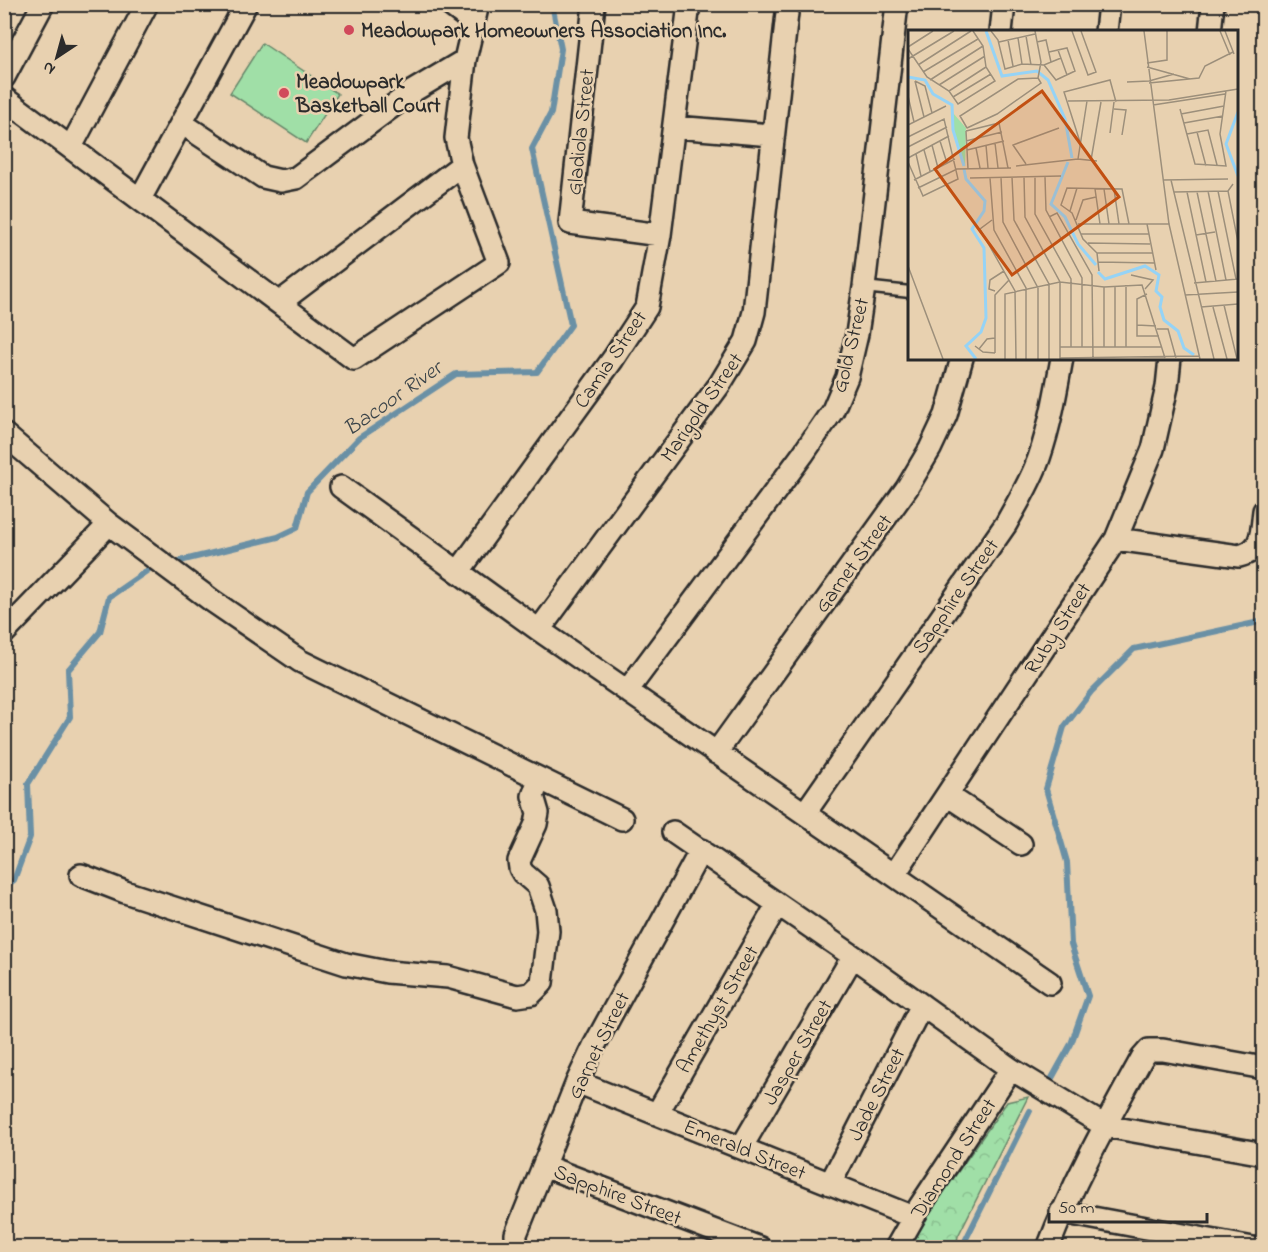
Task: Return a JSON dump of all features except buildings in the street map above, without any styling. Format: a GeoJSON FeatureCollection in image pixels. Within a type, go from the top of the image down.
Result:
{"type":"FeatureCollection","features":[{"type":"Feature","properties":{"kind":"street"},"geometry":{"type":"LineString","coordinates":[[4,77],[43,4]]}},
{"type":"Feature","properties":{"kind":"street"},"geometry":{"type":"LineString","coordinates":[[71,147],[147,4]]}},
{"type":"Feature","properties":{"kind":"street"},"geometry":{"type":"LineString","coordinates":[[140,199],[183,124],[246,4]]}},
{"type":"Feature","properties":{"kind":"street"},"geometry":{"type":"LineString","coordinates":[[4,98],[354,359],[499,263],[462,165],[456,138],[465,60],[475,13],[449,4]]}},
{"type":"Feature","properties":{"kind":"street","name":"Gladiola Street"},"geometry":{"type":"LineString","coordinates":[[594,4],[570,223],[660,235]]}},
{"type":"Feature","properties":{"kind":"street","name":"Camia Street"},"geometry":{"type":"LineString","coordinates":[[459,571],[613,359],[647,307],[675,127],[689,4]]}},
{"type":"Feature","properties":{"kind":"street","name":"Marigold Street"},"geometry":{"type":"LineString","coordinates":[[539,630],[720,384],[746,341],[754,312],[788,4]]}},
{"type":"Feature","properties":{"kind":"street","name":"Gold Street"},"geometry":{"type":"LineString","coordinates":[[627,691],[803,454],[833,410],[847,377],[857,334],[864,286],[897,4]]}},
{"type":"Feature","properties":{"kind":"street"},"geometry":{"type":"LineString","coordinates":[[1001,30],[1004,4]]}},
{"type":"Feature","properties":{"kind":"street"},"geometry":{"type":"LineString","coordinates":[[1106,30],[1109,4]]}},
{"type":"Feature","properties":{"kind":"street"},"geometry":{"type":"LineString","coordinates":[[1210,30],[1213,4]]}},
{"type":"Feature","properties":{"kind":"street"},"geometry":{"type":"LineString","coordinates":[[183,124],[263,177],[280,181],[296,178],[414,91],[465,60]]}},
{"type":"Feature","properties":{"kind":"street"},"geometry":{"type":"LineString","coordinates":[[675,127],[772,135]]}},
{"type":"Feature","properties":{"kind":"street"},"geometry":{"type":"LineString","coordinates":[[279,303],[462,165]]}},
{"type":"Feature","properties":{"kind":"street","name":"Garnet Street"},"geometry":{"type":"LineString","coordinates":[[716,753],[908,488],[946,415],[961,360]]}},
{"type":"Feature","properties":{"kind":"street","name":"Sapphire Street"},"geometry":{"type":"LineString","coordinates":[[805,813],[999,533],[1026,488],[1039,457],[1051,417],[1062,360]]}},
{"type":"Feature","properties":{"kind":"street","name":"Ruby Street"},"geometry":{"type":"LineString","coordinates":[[894,875],[1116,539],[1153,449],[1167,387],[1170,360]]}},
{"type":"Feature","properties":{"kind":"street"},"geometry":{"type":"LineString","coordinates":[[7,442],[109,524],[211,600],[300,661],[622,819]]}},
{"type":"Feature","properties":{"kind":"street"},"geometry":{"type":"LineString","coordinates":[[340,487],[539,630],[1050,983]]}},
{"type":"Feature","properties":{"kind":"street"},"geometry":{"type":"LineString","coordinates":[[1116,539],[1239,556],[1249,554],[1260,539],[1263,511]]}},
{"type":"Feature","properties":{"kind":"street"},"geometry":{"type":"LineString","coordinates":[[4,633],[109,524]]}},
{"type":"Feature","properties":{"kind":"street"},"geometry":{"type":"LineString","coordinates":[[81,875],[346,964],[387,972],[448,977],[517,996],[531,994],[542,983],[548,931],[546,910],[538,886],[520,868],[519,861],[536,824],[538,813],[533,793],[538,778]]}},
{"type":"Feature","properties":{"kind":"street"},"geometry":{"type":"LineString","coordinates":[[946,795],[1021,844]]}},
{"type":"Feature","properties":{"kind":"street"},"geometry":{"type":"LineString","coordinates":[[673,832],[853,956],[1011,1069],[1105,1126],[1263,1154]]}},
{"type":"Feature","properties":{"kind":"street","name":"Garnet Street"},"geometry":{"type":"LineString","coordinates":[[519,1248],[516,1244],[516,1234],[594,1046],[701,850]]}},
{"type":"Feature","properties":{"kind":"street","name":"Amethyst Street"},"geometry":{"type":"LineString","coordinates":[[657,1114],[777,904]]}},
{"type":"Feature","properties":{"kind":"street","name":"Jasper Street"},"geometry":{"type":"LineString","coordinates":[[741,1148],[853,956]]}},
{"type":"Feature","properties":{"kind":"street","name":"Jade Street"},"geometry":{"type":"LineString","coordinates":[[830,1184],[922,1005]]}},
{"type":"Feature","properties":{"kind":"street"},"geometry":{"type":"LineString","coordinates":[[1048,1248],[1061,1212],[1105,1126],[1142,1058],[1149,1050],[1162,1050],[1263,1068]]}},
{"type":"Feature","properties":{"kind":"street","name":"Diamond Street"},"geometry":{"type":"LineString","coordinates":[[896,1248],[913,1217],[1011,1069]]}},
{"type":"Feature","properties":{"kind":"street","name":"Emerald Street"},"geometry":{"type":"LineString","coordinates":[[578,1082],[913,1217]]}},
{"type":"Feature","properties":{"kind":"street","name":"Sapphire Street"},"geometry":{"type":"LineString","coordinates":[[544,1166],[760,1248]]}},
{"type":"Feature","properties":{"kind":"street"},"geometry":{"type":"LineString","coordinates":[[1061,1212],[1145,1238],[1244,1247]]}},
{"type":"Feature","properties":{"kind":"lane"},"geometry":{"type":"LineString","coordinates":[[864,286],[908,292]]}},
{"type":"Feature","properties":{"kind":"green space","name":"Meadowpark Basketball Court"},"geometry":{"type":"Polygon","coordinates":[[[262,43],[338,94],[306,143],[230,93],[262,43]]]}},
{"type":"Feature","properties":{"kind":"green space"},"geometry":{"type":"Polygon","coordinates":[[[1028,1097],[958,1236],[956,1247],[907,1248],[1007,1102],[1028,1097]]]}},
{"type":"Feature","properties":{"kind":"waterway","name":"Bacoor River"},"geometry":{"type":"LineString","coordinates":[[180,561],[278,537],[297,528],[307,492],[359,438],[456,374],[537,372],[571,325],[532,149],[551,113],[561,49],[552,4]]}},
{"type":"Feature","properties":{"kind":"waterway","name":"Bacoor River"},"geometry":{"type":"LineString","coordinates":[[4,887],[14,880],[30,837],[28,784],[70,717],[68,670],[100,632],[109,597],[148,570]]}},
{"type":"Feature","properties":{"kind":"waterway"},"geometry":{"type":"LineString","coordinates":[[1047,1087],[1071,1044],[1088,996],[1071,944],[1067,862],[1046,789],[1064,727],[1091,692],[1134,649],[1264,621]]}},
{"type":"Feature","properties":{"kind":"waterway"},"geometry":{"type":"LineString","coordinates":[[964,1248],[966,1239],[1030,1111]]}},
{"type":"Feature","properties":{"kind":"place","name":"Meadowpark Homeowners Association Inc."},"geometry":{"type":"Point","coordinates":[349,30]}},
{"type":"Feature","properties":{"kind":"place","name":"Meadowpark Basketball Court"},"geometry":{"type":"Point","coordinates":[284,93]}}]}
